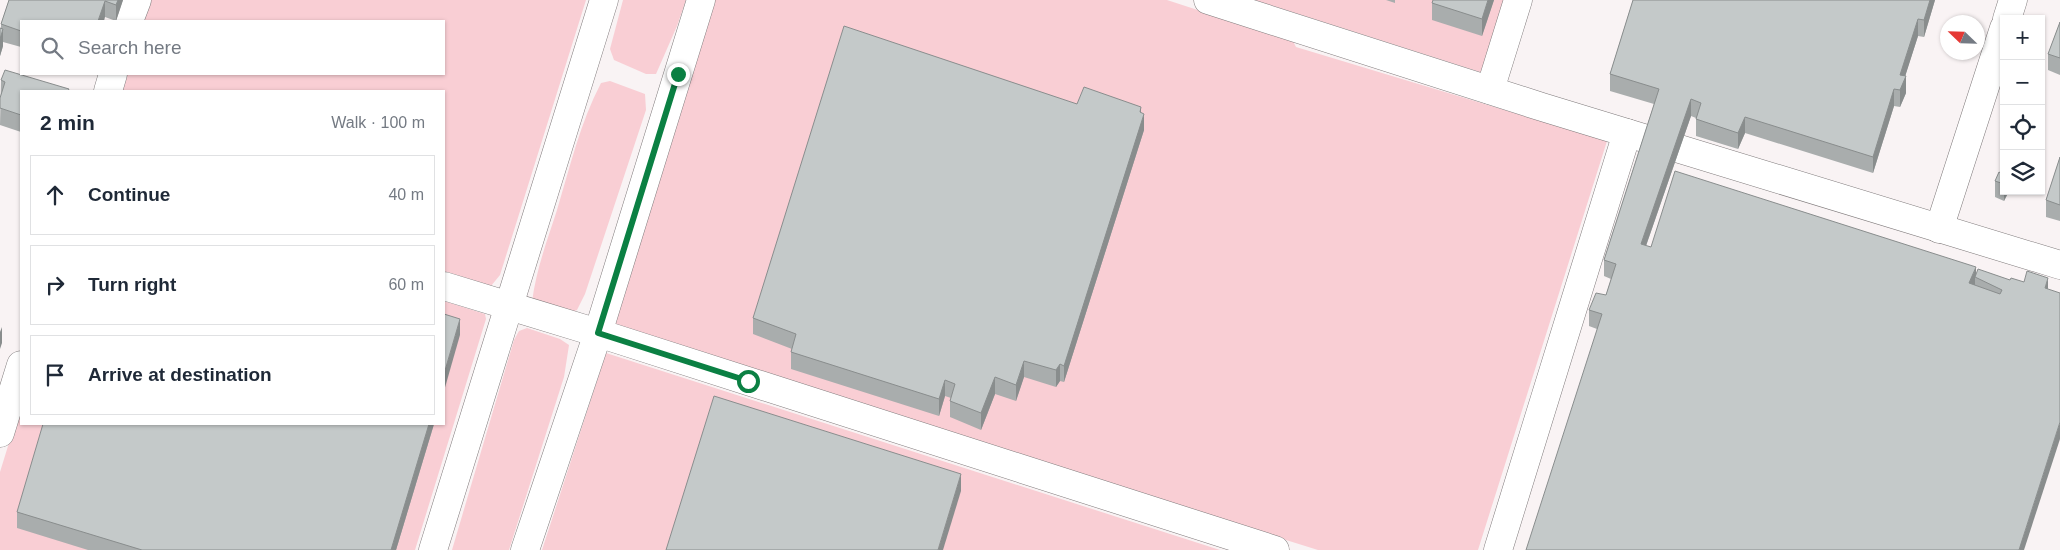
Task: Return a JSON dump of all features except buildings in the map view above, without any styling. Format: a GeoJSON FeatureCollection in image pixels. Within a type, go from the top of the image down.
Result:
{"type":"FeatureCollection","features":[{"type":"Feature","properties":{"kind":"lane"},"geometry":{"type":"LineString","coordinates":[[129,20],[137,0]]}},
{"type":"Feature","properties":{"kind":"lane"},"geometry":{"type":"LineString","coordinates":[[432,550],[604,0]]}},
{"type":"Feature","properties":{"kind":"lane"},"geometry":{"type":"LineString","coordinates":[[525,550],[598,333],[701,0]]}},
{"type":"Feature","properties":{"kind":"lane"},"geometry":{"type":"LineString","coordinates":[[1208,0],[1627,133],[2060,265]]}},
{"type":"Feature","properties":{"kind":"lane"},"geometry":{"type":"LineString","coordinates":[[1490,90],[1518,0]]}},
{"type":"Feature","properties":{"kind":"lane"},"geometry":{"type":"LineString","coordinates":[[2008,15],[2013,0]]}},
{"type":"Feature","properties":{"kind":"lane"},"geometry":{"type":"LineString","coordinates":[[1939,228],[2000,40]]}},
{"type":"Feature","properties":{"kind":"lane"},"geometry":{"type":"LineString","coordinates":[[108,90],[113,75]]}},
{"type":"Feature","properties":{"kind":"lane"},"geometry":{"type":"LineString","coordinates":[[1498,550],[1627,133]]}},
{"type":"Feature","properties":{"kind":"lane"},"geometry":{"type":"LineString","coordinates":[[445,286],[598,333],[1275,550]]}},
{"type":"Feature","properties":{"kind":"lane"},"geometry":{"type":"LineString","coordinates":[[0,433],[20,368]]}},
{"type":"Feature","properties":{"kind":"shaded area"},"geometry":{"type":"Polygon","coordinates":[[[150,0],[586,0],[500,275],[491,286],[445,271],[445,90],[121,90],[126,75],[445,75],[445,20],[143,20],[150,0]]]}},
{"type":"Feature","properties":{"kind":"shaded area"},"geometry":{"type":"Polygon","coordinates":[[[623,0],[686,0],[656,74],[646,74],[614,60],[610,49],[623,0]]]}},
{"type":"Feature","properties":{"kind":"shaded area"},"geometry":{"type":"Polygon","coordinates":[[[715,0],[1167,0],[1293,41],[1296,47],[1607,141],[1478,550],[1318,550],[1033,461],[643,335],[616,324],[614,313],[715,0]]]}},
{"type":"Feature","properties":{"kind":"shaded area"},"geometry":{"type":"Polygon","coordinates":[[[1254,0],[1506,0],[1483,73],[1254,0]]]}},
{"type":"Feature","properties":{"kind":"shaded area"},"geometry":{"type":"Polygon","coordinates":[[[610,81],[645,94],[646,110],[585,294],[577,310],[570,313],[532,302],[536,278],[581,129],[601,83],[610,81]]]}},
{"type":"Feature","properties":{"kind":"shaded area"},"geometry":{"type":"Polygon","coordinates":[[[445,301],[485,314],[486,319],[415,550],[0,550],[0,472],[20,407],[20,425],[445,425],[445,301]]]}},
{"type":"Feature","properties":{"kind":"shaded area"},"geometry":{"type":"Polygon","coordinates":[[[527,328],[560,339],[569,345],[564,377],[509,550],[452,550],[514,340],[519,331],[527,328]]]}},
{"type":"Feature","properties":{"kind":"shaded area"},"geometry":{"type":"Polygon","coordinates":[[[606,353],[1220,550],[542,550],[606,353]]]}},
{"type":"Feature","properties":{"kind":"route"},"geometry":{"type":"LineString","coordinates":[[678,74],[598,333],[748,381]]}}]}
